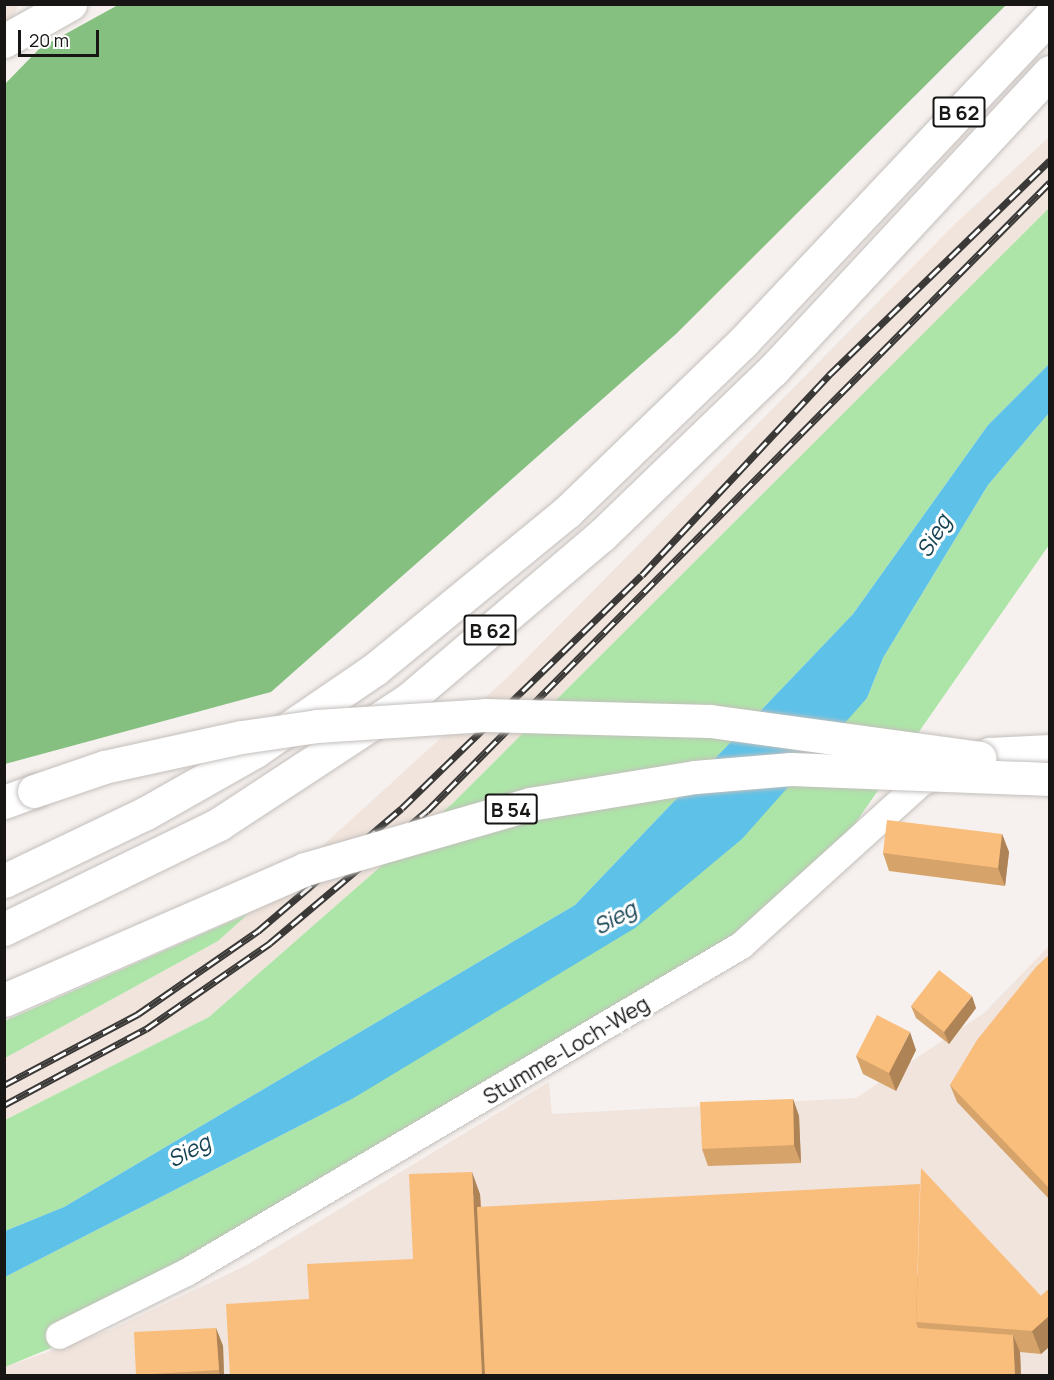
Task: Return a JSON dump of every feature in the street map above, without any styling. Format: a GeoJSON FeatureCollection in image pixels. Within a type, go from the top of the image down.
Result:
{"type":"FeatureCollection","features":[{"type":"Feature","properties":{"kind":"main road"},"geometry":{"type":"LineString","coordinates":[[4,40],[70,4]]}},
{"type":"Feature","properties":{"kind":"main road","name":"B 62"},"geometry":{"type":"LineString","coordinates":[[4,881],[202,781],[375,669],[567,512],[743,342],[1050,16]]}},
{"type":"Feature","properties":{"kind":"main road","name":"B 62"},"geometry":{"type":"LineString","coordinates":[[4,928],[219,824],[409,699],[602,535],[773,370],[1050,72]]}},
{"type":"Feature","properties":{"kind":"main road","name":"B 54"},"geometry":{"type":"LineString","coordinates":[[4,802],[173,750],[274,732],[411,718],[564,714],[710,721],[914,747],[1050,779],[791,770],[683,778],[530,804],[305,869],[4,1000]]}},
{"type":"Feature","properties":{"kind":"street","name":"Stumme-Loch-Weg"},"geometry":{"type":"LineString","coordinates":[[59,1335],[186,1272],[741,945],[921,782],[989,751],[1050,748]]}},
{"type":"Feature","properties":{"kind":"shaded area"},"geometry":{"type":"Polygon","coordinates":[[[5,5],[18,5],[5,37],[5,5]]]}},
{"type":"Feature","properties":{"kind":"shaded area"},"geometry":{"type":"Polygon","coordinates":[[[1049,137],[1049,208],[453,803],[209,1017],[5,1120],[5,1058],[218,941],[511,674],[957,222],[1049,137]]]}},
{"type":"Feature","properties":{"kind":"shaded area"},"geometry":{"type":"Polygon","coordinates":[[[1049,946],[1049,1375],[5,1376],[5,1367],[110,1330],[247,1265],[549,1082],[552,1114],[856,1098],[984,1013],[1049,946]]]}},
{"type":"Feature","properties":{"kind":"green space"},"geometry":{"type":"Polygon","coordinates":[[[118,5],[1006,5],[676,334],[271,692],[5,764],[5,84],[40,48],[118,5]]]}},
{"type":"Feature","properties":{"kind":"green space"},"geometry":{"type":"Polygon","coordinates":[[[1049,208],[1049,364],[988,425],[853,614],[575,905],[64,1207],[5,1231],[5,1120],[209,1017],[453,803],[1049,208]]]}},
{"type":"Feature","properties":{"kind":"green space"},"geometry":{"type":"Polygon","coordinates":[[[1049,413],[1049,545],[822,871],[741,945],[63,1343],[5,1367],[5,1277],[352,1099],[867,698],[883,658],[988,485],[1049,413]]]}},
{"type":"Feature","properties":{"kind":"green space"},"geometry":{"type":"Polygon","coordinates":[[[248,914],[218,941],[5,1058],[5,1021],[248,914]]]}},
{"type":"Feature","properties":{"kind":"water","name":"Sieg"},"geometry":{"type":"Polygon","coordinates":[[[1049,364],[1049,413],[988,485],[883,658],[867,698],[742,839],[635,928],[352,1099],[5,1277],[5,1231],[64,1207],[575,905],[853,614],[988,425],[1049,364]]]}},
{"type":"Feature","properties":{"kind":"building"},"geometry":{"type":"Polygon","coordinates":[[[887,820],[1002,834],[998,868],[883,853],[887,820]]]}},
{"type":"Feature","properties":{"kind":"building"},"geometry":{"type":"Polygon","coordinates":[[[1050,954],[1050,1189],[950,1085],[977,1040],[1036,967],[1050,954]]]}},
{"type":"Feature","properties":{"kind":"building"},"geometry":{"type":"Polygon","coordinates":[[[939,970],[972,996],[944,1032],[911,1006],[939,970]]]}},
{"type":"Feature","properties":{"kind":"building"},"geometry":{"type":"Polygon","coordinates":[[[877,1015],[910,1032],[889,1073],[856,1056],[877,1015]]]}},
{"type":"Feature","properties":{"kind":"building"},"geometry":{"type":"Polygon","coordinates":[[[793,1099],[794,1145],[702,1149],[700,1102],[793,1099]]]}},
{"type":"Feature","properties":{"kind":"building"},"geometry":{"type":"Polygon","coordinates":[[[921,1168],[1041,1296],[1050,1288],[1050,1315],[1032,1331],[916,1322],[921,1168]]]}},
{"type":"Feature","properties":{"kind":"building"},"geometry":{"type":"Polygon","coordinates":[[[472,1172],[482,1376],[230,1376],[226,1304],[309,1299],[307,1264],[413,1259],[409,1174],[472,1172]]]}},
{"type":"Feature","properties":{"kind":"building"},"geometry":{"type":"Polygon","coordinates":[[[920,1184],[916,1322],[918,1328],[1013,1335],[1015,1376],[485,1376],[477,1207],[920,1184]]]}},
{"type":"Feature","properties":{"kind":"building"},"geometry":{"type":"Polygon","coordinates":[[[216,1328],[219,1370],[136,1375],[134,1332],[216,1328]]]}},
{"type":"Feature","properties":{"kind":"railway"},"geometry":{"type":"LineString","coordinates":[[4,1085],[138,1014],[258,931],[402,808],[642,575],[829,375],[1050,160]]}},
{"type":"Feature","properties":{"kind":"railway"},"geometry":{"type":"LineString","coordinates":[[4,1105],[146,1029],[270,943],[427,811],[1050,182]]}}]}
